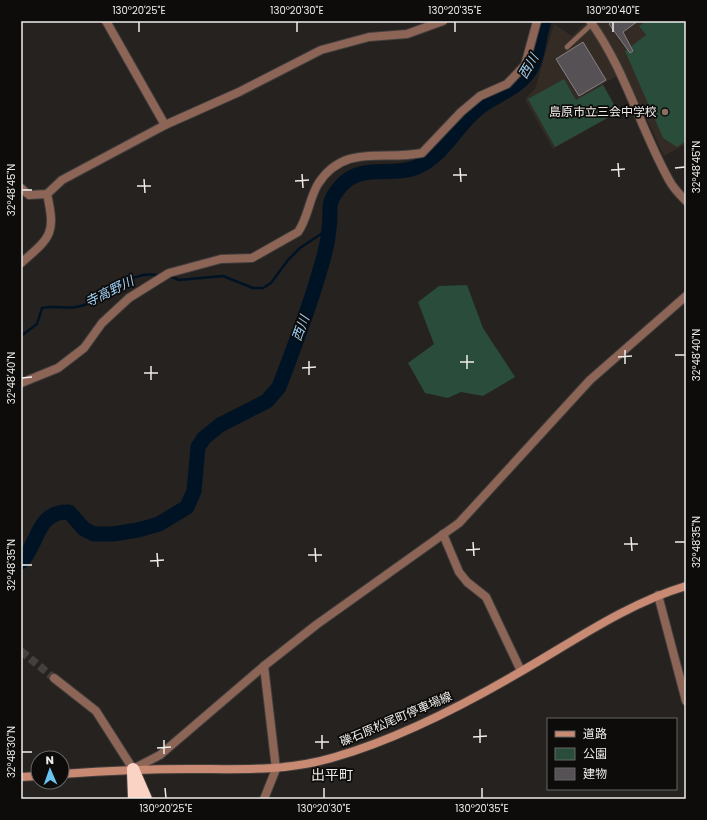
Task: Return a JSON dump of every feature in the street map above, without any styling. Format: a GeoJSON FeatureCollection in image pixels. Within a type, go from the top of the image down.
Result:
{"type":"FeatureCollection","features":[{"type":"Feature","properties":{"kind":"highway"},"geometry":{"type":"LineString","coordinates":[[133,769],[134,799]]}},
{"type":"Feature","properties":{"kind":"highway"},"geometry":{"type":"LineString","coordinates":[[133,769],[146,799]]}},
{"type":"Feature","properties":{"kind":"main road","name":"礫石原松尾町停車場線"},"geometry":{"type":"LineString","coordinates":[[70,773],[133,769],[276,769],[309,764],[368,746],[444,713],[588,632],[658,595],[686,586]]}},
{"type":"Feature","properties":{"kind":"street"},"geometry":{"type":"LineString","coordinates":[[106,21],[165,124]]}},
{"type":"Feature","properties":{"kind":"street"},"geometry":{"type":"LineString","coordinates":[[21,188],[29,195],[47,194],[62,180],[165,124],[239,92],[321,50],[369,37],[407,34],[443,21]]}},
{"type":"Feature","properties":{"kind":"street"},"geometry":{"type":"LineString","coordinates":[[21,383],[58,368],[84,348],[102,323],[130,298],[148,285],[169,273],[221,259],[252,258],[298,232],[302,227],[311,199],[319,183],[327,172],[343,160],[367,156],[422,153],[460,112],[480,96],[507,84],[525,65],[537,21]]}},
{"type":"Feature","properties":{"kind":"street"},"geometry":{"type":"LineString","coordinates":[[592,22],[627,88],[669,181],[686,201]]}},
{"type":"Feature","properties":{"kind":"street"},"geometry":{"type":"LineString","coordinates":[[21,263],[39,247],[50,232],[52,215],[47,194]]}},
{"type":"Feature","properties":{"kind":"street"},"geometry":{"type":"LineString","coordinates":[[54,678],[96,711],[133,769],[160,755],[264,666],[316,625],[459,523],[471,512],[590,380],[686,296]]}},
{"type":"Feature","properties":{"kind":"street"},"geometry":{"type":"LineString","coordinates":[[443,534],[459,572],[467,582],[486,597],[521,671]]}},
{"type":"Feature","properties":{"kind":"street"},"geometry":{"type":"LineString","coordinates":[[658,595],[686,701]]}},
{"type":"Feature","properties":{"kind":"street"},"geometry":{"type":"LineString","coordinates":[[264,666],[276,769],[264,799]]}},
{"type":"Feature","properties":{"kind":"lane"},"geometry":{"type":"LineString","coordinates":[[566,47],[592,22]]}},
{"type":"Feature","properties":{"kind":"shaded area","name":"島原市立三会中学校"},"geometry":{"type":"Polygon","coordinates":[[[593,21],[686,21],[686,144],[664,156],[629,81],[593,21]]]}},
{"type":"Feature","properties":{"kind":"shaded area","name":"島原市立三会中学校"},"geometry":{"type":"Polygon","coordinates":[[[585,23],[592,30],[617,76],[603,84],[619,112],[553,149],[525,99],[535,89],[554,24],[572,36],[585,23]]]}},
{"type":"Feature","properties":{"kind":"green space","name":"島原市立三会中学校"},"geometry":{"type":"Polygon","coordinates":[[[646,21],[686,21],[686,141],[677,147],[663,138],[625,51],[646,35],[639,26],[646,21]]]}},
{"type":"Feature","properties":{"kind":"green space"},"geometry":{"type":"Polygon","coordinates":[[[564,79],[576,100],[603,85],[618,112],[555,147],[528,99],[564,79]]]}},
{"type":"Feature","properties":{"kind":"green space"},"geometry":{"type":"Polygon","coordinates":[[[467,285],[483,328],[515,377],[483,396],[461,392],[448,398],[425,393],[408,363],[434,344],[418,302],[439,286],[467,285]]]}},
{"type":"Feature","properties":{"kind":"building"},"geometry":{"type":"Polygon","coordinates":[[[613,21],[638,21],[623,32],[633,51],[630,53],[609,24],[613,21]]]}},
{"type":"Feature","properties":{"kind":"building"},"geometry":{"type":"Polygon","coordinates":[[[583,42],[606,80],[579,96],[556,59],[583,42]]]}},
{"type":"Feature","properties":{"kind":"waterway","name":"西川"},"geometry":{"type":"LineString","coordinates":[[21,562],[27,555],[44,523],[50,517],[58,513],[69,512],[84,529],[94,534],[113,534],[138,530],[159,524],[187,507],[194,491],[198,447],[204,438],[220,425],[267,401],[279,387],[316,285],[326,250],[330,222],[330,207],[335,193],[348,179],[357,175],[407,170],[427,162],[443,148],[464,122],[480,107],[513,87],[525,77],[533,65],[544,21]]}},
{"type":"Feature","properties":{"kind":"waterway","name":"寺高野川"},"geometry":{"type":"LineString","coordinates":[[170,276],[179,280],[223,276],[253,288],[263,288],[271,283],[288,260],[300,248],[330,228]]}},
{"type":"Feature","properties":{"kind":"waterway","name":"寺高野川"},"geometry":{"type":"LineString","coordinates":[[21,336],[37,324],[42,308],[76,307],[85,305],[134,278],[145,275],[161,275]]}},
{"type":"Feature","properties":{"kind":"tunnel"},"geometry":{"type":"LineString","coordinates":[[21,651],[54,678]]}},
{"type":"Feature","properties":{"kind":"place","name":"島原市立三会中学校"},"geometry":{"type":"Point","coordinates":[665,112]}},
{"type":"Feature","properties":{"kind":"district","name":"出平町"},"geometry":{"type":"Point","coordinates":[332,775]}}]}
